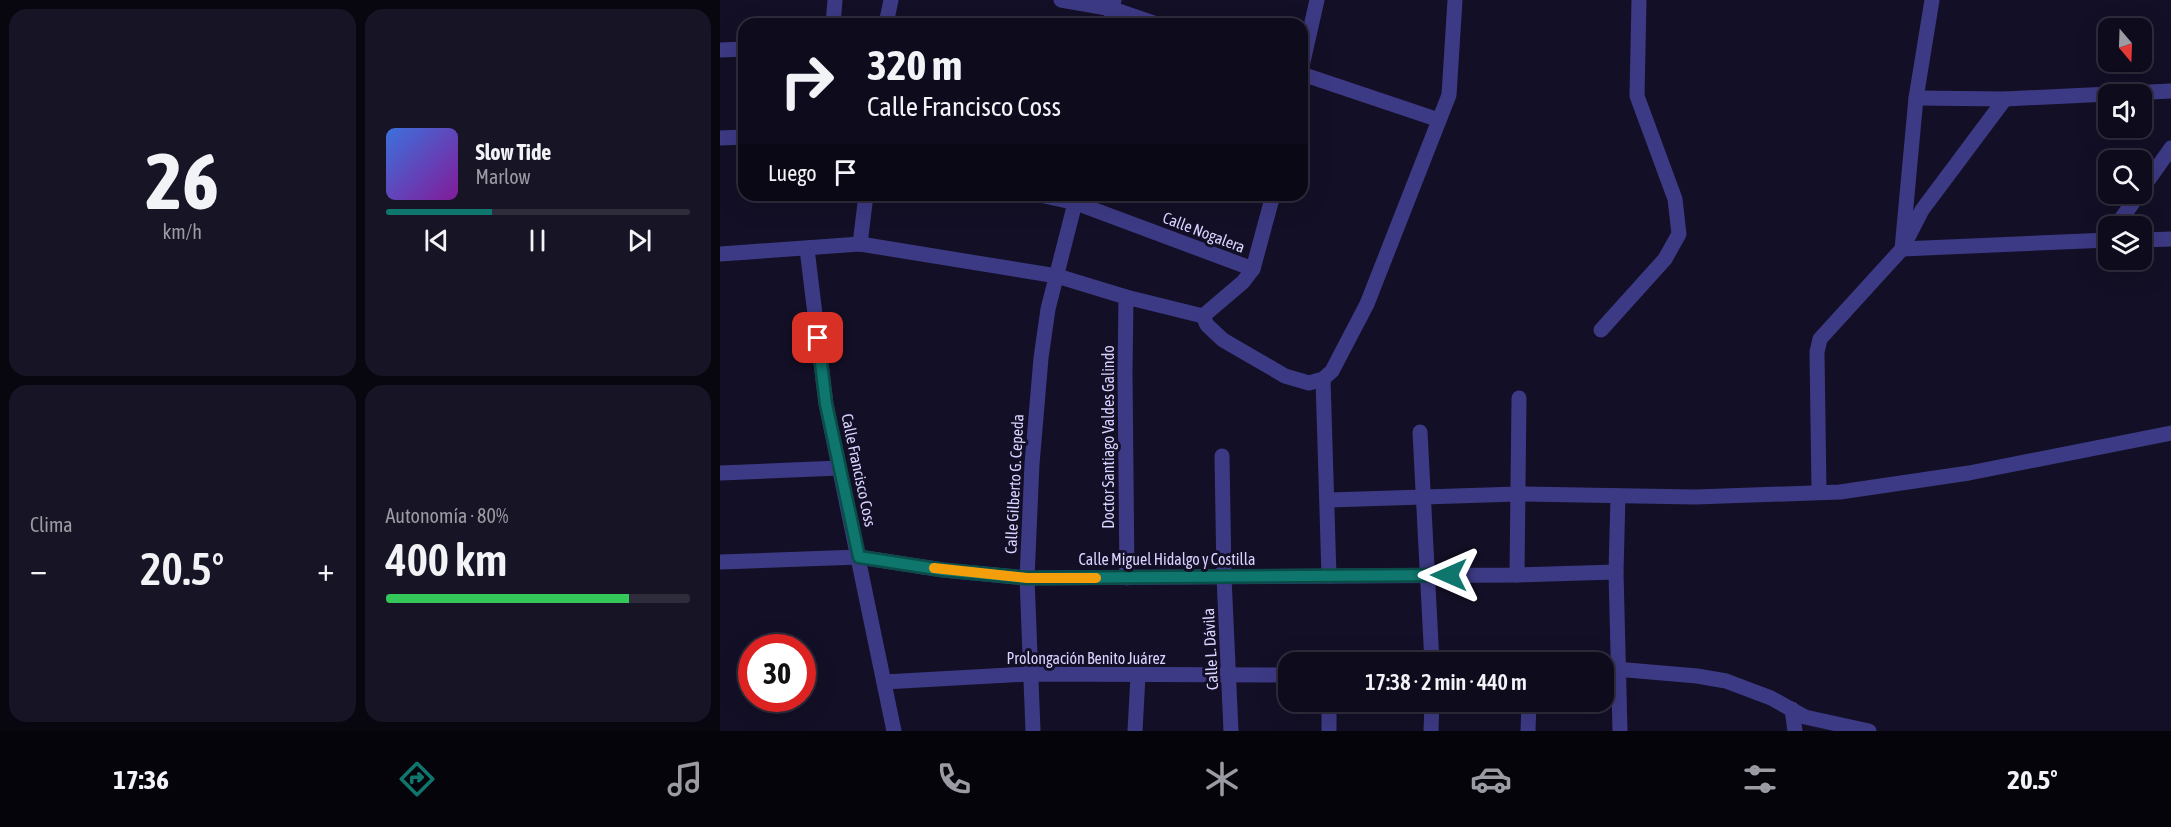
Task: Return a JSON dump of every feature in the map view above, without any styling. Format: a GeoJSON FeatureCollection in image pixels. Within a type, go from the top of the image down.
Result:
{"type":"FeatureCollection","features":[{"type":"Feature","properties":{"kind":"street"},"geometry":{"type":"LineString","coordinates":[[834,18],[836,0]]}},
{"type":"Feature","properties":{"kind":"street"},"geometry":{"type":"LineString","coordinates":[[887,18],[891,0]]}},
{"type":"Feature","properties":{"kind":"street"},"geometry":{"type":"LineString","coordinates":[[1061,0],[1136,18]]}},
{"type":"Feature","properties":{"kind":"street"},"geometry":{"type":"LineString","coordinates":[[1308,40],[1317,0]]}},
{"type":"Feature","properties":{"kind":"street"},"geometry":{"type":"LineString","coordinates":[[720,254],[860,244],[1057,276],[1126,297],[1203,316],[1214,333],[1255,361],[1301,382],[1309,383],[1323,379],[1339,362],[1367,304],[1439,120],[1451,79],[1455,0]]}},
{"type":"Feature","properties":{"kind":"street"},"geometry":{"type":"LineString","coordinates":[[1601,330],[1665,259],[1679,234],[1675,199],[1636,96],[1639,0]]}},
{"type":"Feature","properties":{"kind":"street"},"geometry":{"type":"LineString","coordinates":[[1902,249],[1916,98],[1932,0]]}},
{"type":"Feature","properties":{"kind":"street"},"geometry":{"type":"LineString","coordinates":[[720,50],[738,49]]}},
{"type":"Feature","properties":{"kind":"street"},"geometry":{"type":"LineString","coordinates":[[1308,76],[1439,120]]}},
{"type":"Feature","properties":{"kind":"street"},"geometry":{"type":"LineString","coordinates":[[1916,98],[2005,99],[2171,92]]}},
{"type":"Feature","properties":{"kind":"street"},"geometry":{"type":"LineString","coordinates":[[1820,492],[1817,352],[1820,339],[1902,249],[1922,210],[2005,99]]}},
{"type":"Feature","properties":{"kind":"street"},"geometry":{"type":"LineString","coordinates":[[720,138],[738,137]]}},
{"type":"Feature","properties":{"kind":"street"},"geometry":{"type":"LineString","coordinates":[[2152,175],[2171,148]]}},
{"type":"Feature","properties":{"kind":"street"},"geometry":{"type":"LineString","coordinates":[[860,244],[865,201]]}},
{"type":"Feature","properties":{"kind":"street","name":"Calle Gilberto G. Cepeda"},"geometry":{"type":"LineString","coordinates":[[1033,731],[1027,578],[1032,464],[1041,358],[1048,309],[1076,201]]}},
{"type":"Feature","properties":{"kind":"street","name":"Calle Nogalera"},"geometry":{"type":"LineString","coordinates":[[1082,201],[1252,269]]}},
{"type":"Feature","properties":{"kind":"street"},"geometry":{"type":"LineString","coordinates":[[1203,316],[1244,282],[1252,269],[1271,201]]}},
{"type":"Feature","properties":{"kind":"street"},"geometry":{"type":"LineString","coordinates":[[1902,249],[2098,239]]}},
{"type":"Feature","properties":{"kind":"street"},"geometry":{"type":"LineString","coordinates":[[2152,240],[2171,239]]}},
{"type":"Feature","properties":{"kind":"street","name":"Calle Francisco Coss"},"geometry":{"type":"LineString","coordinates":[[807,249],[826,404],[894,731]]}},
{"type":"Feature","properties":{"kind":"street","name":"Doctor Santiago Valdes Galindo"},"geometry":{"type":"LineString","coordinates":[[1126,297],[1127,578]]}},
{"type":"Feature","properties":{"kind":"street"},"geometry":{"type":"LineString","coordinates":[[1323,379],[1329,500],[1329,576]]}},
{"type":"Feature","properties":{"kind":"street"},"geometry":{"type":"LineString","coordinates":[[1517,575],[1519,398]]}},
{"type":"Feature","properties":{"kind":"street"},"geometry":{"type":"LineString","coordinates":[[1420,432],[1426,498],[1426,575],[1431,652]]}},
{"type":"Feature","properties":{"kind":"street"},"geometry":{"type":"LineString","coordinates":[[1329,500],[1518,494],[1618,496],[1820,492],[1875,488],[1969,473],[2171,433]]}},
{"type":"Feature","properties":{"kind":"street","name":"Calle L. Dávila"},"geometry":{"type":"LineString","coordinates":[[1222,456],[1224,577],[1231,731]]}},
{"type":"Feature","properties":{"kind":"street"},"geometry":{"type":"LineString","coordinates":[[720,473],[839,468]]}},
{"type":"Feature","properties":{"kind":"street"},"geometry":{"type":"LineString","coordinates":[[1612,652],[1618,496]]}},
{"type":"Feature","properties":{"kind":"street","name":"Calle Miguel Hidalgo y Costilla"},"geometry":{"type":"LineString","coordinates":[[720,562],[859,557],[943,570],[1027,578],[1517,575],[1616,572]]}},
{"type":"Feature","properties":{"kind":"street"},"geometry":{"type":"LineString","coordinates":[[1614,668],[1726,681],[1830,724],[1869,731]]}},
{"type":"Feature","properties":{"kind":"street","name":"Prolongación Benito Juárez"},"geometry":{"type":"LineString","coordinates":[[884,682],[1029,674],[1230,677],[1278,675]]}},
{"type":"Feature","properties":{"kind":"street"},"geometry":{"type":"LineString","coordinates":[[1135,731],[1138,676]]}},
{"type":"Feature","properties":{"kind":"street"},"geometry":{"type":"LineString","coordinates":[[1614,689],[1620,731]]}},
{"type":"Feature","properties":{"kind":"street"},"geometry":{"type":"LineString","coordinates":[[1792,709],[1795,731]]}},
{"type":"Feature","properties":{"kind":"street"},"geometry":{"type":"LineString","coordinates":[[1329,712],[1329,731]]}},
{"type":"Feature","properties":{"kind":"street"},"geometry":{"type":"LineString","coordinates":[[1431,731],[1432,712]]}},
{"type":"Feature","properties":{"kind":"street"},"geometry":{"type":"LineString","coordinates":[[1528,731],[1529,712]]}},
{"type":"Feature","properties":{"kind":"slow traffic"},"geometry":{"type":"LineString","coordinates":[[934,568],[1027,578],[1096,578]]}},
{"type":"Feature","properties":{"kind":"route"},"geometry":{"type":"LineString","coordinates":[[818,338],[826,404],[859,557],[943,570],[1027,578],[1449,575]]}}]}
